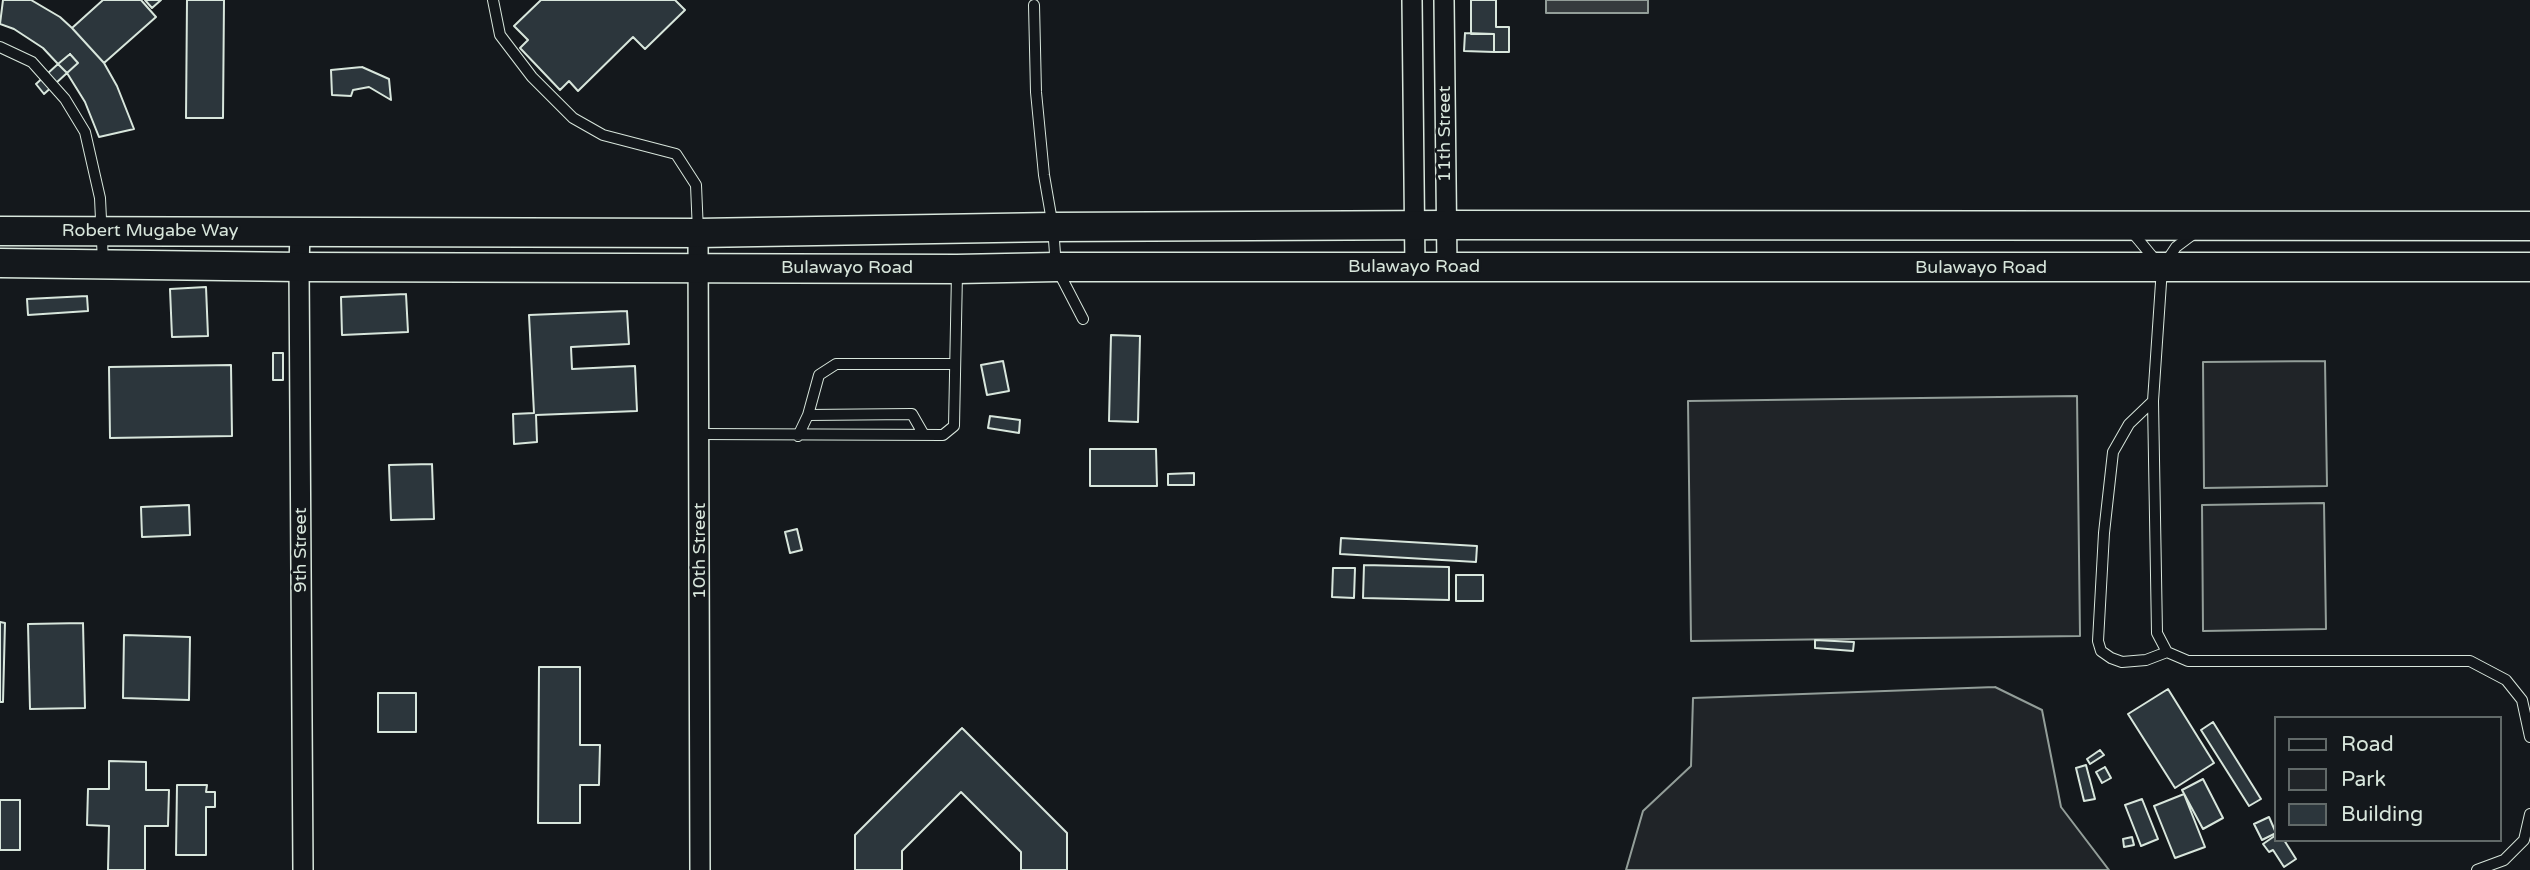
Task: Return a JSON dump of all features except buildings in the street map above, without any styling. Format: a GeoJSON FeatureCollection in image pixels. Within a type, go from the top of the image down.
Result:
{"type":"FeatureCollection","features":[{"type":"Feature","properties":{"kind":"street","name":"11th Street"},"geometry":{"type":"LineString","coordinates":[[1412,0],[1415,267]]}},
{"type":"Feature","properties":{"kind":"street","name":"11th Street"},"geometry":{"type":"LineString","coordinates":[[1444,0],[1447,267]]}},
{"type":"Feature","properties":{"kind":"street","name":"Bulawayo Road"},"geometry":{"type":"LineString","coordinates":[[300,231],[698,233],[1053,227],[1446,225],[2530,226]]}},
{"type":"Feature","properties":{"kind":"street","name":"Robert Mugabe Way"},"geometry":{"type":"LineString","coordinates":[[0,231],[300,231]]}},
{"type":"Feature","properties":{"kind":"street","name":"9th Street"},"geometry":{"type":"LineString","coordinates":[[300,231],[303,870]]}},
{"type":"Feature","properties":{"kind":"street","name":"10th Street"},"geometry":{"type":"LineString","coordinates":[[698,233],[700,870]]}},
{"type":"Feature","properties":{"kind":"street","name":"Robert Mugabe Way"},"geometry":{"type":"LineString","coordinates":[[0,263],[299,267]]}},
{"type":"Feature","properties":{"kind":"street","name":"Bulawayo Road"},"geometry":{"type":"LineString","coordinates":[[299,267],[2530,267]]}},
{"type":"Feature","properties":{"kind":"lane"},"geometry":{"type":"LineString","coordinates":[[493,0],[500,35],[532,77],[573,118],[603,135],[676,154],[696,185],[698,233]]}},
{"type":"Feature","properties":{"kind":"lane"},"geometry":{"type":"LineString","coordinates":[[1034,5],[1037,106],[1056,267],[1083,319]]}},
{"type":"Feature","properties":{"kind":"lane"},"geometry":{"type":"LineString","coordinates":[[0,47],[32,62],[65,99],[85,132],[100,198],[103,264]]}},
{"type":"Feature","properties":{"kind":"lane"},"geometry":{"type":"LineString","coordinates":[[2127,226],[2162,268]]}},
{"type":"Feature","properties":{"kind":"lane"},"geometry":{"type":"LineString","coordinates":[[2203,226],[2176,247],[2162,268],[2153,401],[2157,632],[2167,652],[2188,661],[2470,661],[2506,680],[2522,700],[2530,737]]}},
{"type":"Feature","properties":{"kind":"lane"},"geometry":{"type":"LineString","coordinates":[[700,434],[943,435],[954,426],[957,269]]}},
{"type":"Feature","properties":{"kind":"lane"},"geometry":{"type":"LineString","coordinates":[[797,436],[808,415],[819,374],[836,365],[955,364]]}},
{"type":"Feature","properties":{"kind":"lane"},"geometry":{"type":"LineString","coordinates":[[2153,401],[2129,424],[2113,452],[2104,533],[2098,641],[2101,651],[2122,662],[2146,660],[2167,652]]}},
{"type":"Feature","properties":{"kind":"lane"},"geometry":{"type":"LineString","coordinates":[[808,415],[912,414],[924,435]]}},
{"type":"Feature","properties":{"kind":"lane"},"geometry":{"type":"LineString","coordinates":[[2477,870],[2504,860],[2524,840],[2530,814]]}},
{"type":"Feature","properties":{"kind":"green space"},"geometry":{"type":"Polygon","coordinates":[[[2325,361],[2327,486],[2204,488],[2203,362],[2325,361]]]}},
{"type":"Feature","properties":{"kind":"green space"},"geometry":{"type":"Polygon","coordinates":[[[2077,396],[2080,636],[1691,641],[1688,401],[2077,396]]]}},
{"type":"Feature","properties":{"kind":"green space"},"geometry":{"type":"Polygon","coordinates":[[[2324,503],[2326,629],[2203,631],[2202,505],[2324,503]]]}},
{"type":"Feature","properties":{"kind":"green space"},"geometry":{"type":"Polygon","coordinates":[[[1995,687],[2042,710],[2061,807],[2109,870],[1626,870],[1643,811],[1691,766],[1693,698],[1995,687]]]}},
{"type":"Feature","properties":{"kind":"shaded area"},"geometry":{"type":"Polygon","coordinates":[[[1546,0],[1648,0],[1648,13],[1546,13],[1546,0]]]}}]}
